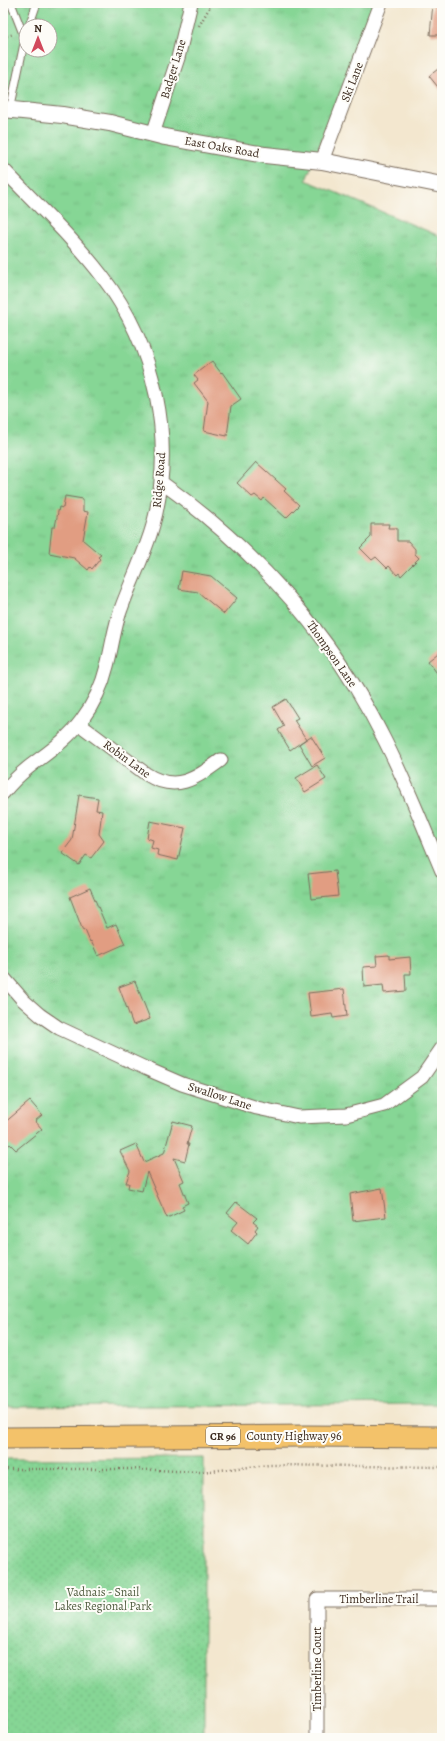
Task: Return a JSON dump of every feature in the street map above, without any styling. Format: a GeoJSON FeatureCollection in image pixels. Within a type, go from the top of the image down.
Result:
{"type":"FeatureCollection","features":[{"type":"Feature","properties":{"kind":"main road","name":"County Highway 96"},"geometry":{"type":"LineString","coordinates":[[3,1438],[298,1436],[442,1437]]}},
{"type":"Feature","properties":{"kind":"street","name":"Badger Lane"},"geometry":{"type":"LineString","coordinates":[[153,134],[178,58],[191,3]]}},
{"type":"Feature","properties":{"kind":"street","name":"Ski Lane"},"geometry":{"type":"LineString","coordinates":[[322,161],[381,3]]}},
{"type":"Feature","properties":{"kind":"street","name":"East Oaks Road"},"geometry":{"type":"LineString","coordinates":[[7,110],[62,115],[110,123],[153,134],[265,155],[322,161],[442,185]]}},
{"type":"Feature","properties":{"kind":"street","name":"Ridge Road"},"geometry":{"type":"LineString","coordinates":[[3,169],[79,249],[102,276],[120,303],[135,331],[147,360],[155,391],[160,423],[162,452],[161,482],[154,523],[144,556],[120,611],[102,683],[93,703],[79,724],[56,747],[17,777],[3,792]]}},
{"type":"Feature","properties":{"kind":"street","name":"Thompson Lane"},"geometry":{"type":"LineString","coordinates":[[161,482],[196,507],[267,572],[328,646],[357,689],[382,734],[404,781],[442,872]]}},
{"type":"Feature","properties":{"kind":"street","name":"Robin Lane"},"geometry":{"type":"LineString","coordinates":[[79,724],[146,774],[157,781],[168,784],[183,783],[208,770],[221,760]]}},
{"type":"Feature","properties":{"kind":"street","name":"Swallow Lane"},"geometry":{"type":"LineString","coordinates":[[3,977],[23,1000],[40,1015],[59,1028],[116,1055],[182,1084],[257,1108],[299,1117],[346,1115],[384,1104],[422,1077],[442,1048]]}},
{"type":"Feature","properties":{"kind":"street","name":"Timberline Trail"},"geometry":{"type":"LineString","coordinates":[[317,1599],[442,1599]]}},
{"type":"Feature","properties":{"kind":"street","name":"Timberline Court"},"geometry":{"type":"LineString","coordinates":[[317,1599],[317,1738]]}},
{"type":"Feature","properties":{"kind":"lane"},"geometry":{"type":"LineString","coordinates":[[11,3],[18,20]]}},
{"type":"Feature","properties":{"kind":"lane"},"geometry":{"type":"LineString","coordinates":[[32,18],[37,3]]}},
{"type":"Feature","properties":{"kind":"lane"},"geometry":{"type":"LineString","coordinates":[[7,110],[20,58]]}},
{"type":"Feature","properties":{"kind":"path"},"geometry":{"type":"LineString","coordinates":[[3,1469],[132,1469],[200,1472],[269,1465],[442,1467]]}},
{"type":"Feature","properties":{"kind":"green space"},"geometry":{"type":"Polygon","coordinates":[[[3,3],[376,3],[306,180],[442,237],[442,1404],[3,1407],[3,3]]]}},
{"type":"Feature","properties":{"kind":"green space","name":"Vadnais - Snail Lakes Regional Park"},"geometry":{"type":"Polygon","coordinates":[[[204,1458],[204,1738],[3,1738],[3,1459],[204,1458]]]}},
{"type":"Feature","properties":{"kind":"building"},"geometry":{"type":"Polygon","coordinates":[[[433,3],[442,3],[442,35],[430,35],[433,3]]]}},
{"type":"Feature","properties":{"kind":"building"},"geometry":{"type":"Polygon","coordinates":[[[442,66],[442,92],[429,76],[442,66]]]}},
{"type":"Feature","properties":{"kind":"building"},"geometry":{"type":"Polygon","coordinates":[[[212,361],[221,373],[222,372],[241,399],[231,406],[227,436],[204,431],[208,401],[194,383],[198,380],[194,375],[212,361]]]}},
{"type":"Feature","properties":{"kind":"building"},"geometry":{"type":"Polygon","coordinates":[[[256,462],[286,489],[284,491],[299,505],[286,518],[264,498],[262,501],[255,495],[252,497],[237,483],[256,462]]]}},
{"type":"Feature","properties":{"kind":"building"},"geometry":{"type":"Polygon","coordinates":[[[65,496],[83,499],[83,511],[88,512],[83,540],[101,555],[98,557],[100,559],[92,569],[90,567],[88,570],[74,558],[49,553],[52,527],[55,527],[59,507],[63,508],[65,496]]]}},
{"type":"Feature","properties":{"kind":"building"},"geometry":{"type":"Polygon","coordinates":[[[371,524],[389,524],[388,528],[397,528],[397,541],[408,541],[415,549],[415,554],[419,558],[401,576],[399,573],[397,575],[389,566],[387,568],[376,557],[372,560],[360,548],[371,537],[371,524]]]}},
{"type":"Feature","properties":{"kind":"building"},"geometry":{"type":"Polygon","coordinates":[[[182,571],[211,576],[237,598],[224,614],[198,592],[179,589],[182,571]]]}},
{"type":"Feature","properties":{"kind":"building"},"geometry":{"type":"Polygon","coordinates":[[[442,650],[442,680],[428,661],[442,650]]]}},
{"type":"Feature","properties":{"kind":"building"},"geometry":{"type":"Polygon","coordinates":[[[286,699],[298,718],[294,720],[306,739],[290,750],[278,730],[284,726],[273,707],[286,699]]]}},
{"type":"Feature","properties":{"kind":"building"},"geometry":{"type":"Polygon","coordinates":[[[311,736],[325,758],[312,766],[299,744],[311,736]]]}},
{"type":"Feature","properties":{"kind":"building"},"geometry":{"type":"Polygon","coordinates":[[[317,765],[326,779],[305,792],[296,778],[317,765]]]}},
{"type":"Feature","properties":{"kind":"building"},"geometry":{"type":"Polygon","coordinates":[[[79,795],[98,798],[96,810],[102,811],[99,834],[104,841],[91,858],[86,855],[79,865],[62,853],[72,840],[79,795]]]}},
{"type":"Feature","properties":{"kind":"building"},"geometry":{"type":"Polygon","coordinates":[[[150,821],[185,828],[178,860],[157,855],[158,850],[151,848],[153,840],[147,838],[150,821]]]}},
{"type":"Feature","properties":{"kind":"building"},"geometry":{"type":"Polygon","coordinates":[[[335,871],[338,896],[311,899],[308,874],[335,871]]]}},
{"type":"Feature","properties":{"kind":"building"},"geometry":{"type":"Polygon","coordinates":[[[90,888],[107,928],[116,924],[125,944],[98,956],[85,930],[83,931],[70,897],[90,888]]]}},
{"type":"Feature","properties":{"kind":"building"},"geometry":{"type":"Polygon","coordinates":[[[389,955],[389,959],[410,957],[411,974],[405,974],[406,991],[384,993],[383,985],[364,987],[363,967],[377,966],[376,956],[389,955]]]}},
{"type":"Feature","properties":{"kind":"building"},"geometry":{"type":"Polygon","coordinates":[[[135,981],[150,1019],[133,1025],[119,987],[135,981]]]}},
{"type":"Feature","properties":{"kind":"building"},"geometry":{"type":"Polygon","coordinates":[[[344,989],[347,1016],[333,1018],[332,1014],[311,1017],[308,993],[344,989]]]}},
{"type":"Feature","properties":{"kind":"building"},"geometry":{"type":"Polygon","coordinates":[[[30,1101],[42,1115],[35,1121],[42,1129],[16,1150],[10,1144],[3,1150],[3,1124],[30,1101]]]}},
{"type":"Feature","properties":{"kind":"building"},"geometry":{"type":"Polygon","coordinates":[[[173,1121],[192,1126],[187,1144],[189,1144],[185,1161],[174,1158],[184,1181],[180,1183],[188,1203],[182,1206],[184,1210],[167,1218],[147,1172],[142,1191],[128,1188],[129,1183],[126,1183],[130,1171],[120,1151],[136,1144],[144,1162],[164,1153],[173,1121]]]}},
{"type":"Feature","properties":{"kind":"building"},"geometry":{"type":"Polygon","coordinates":[[[382,1188],[386,1217],[353,1221],[350,1194],[382,1188]]]}},
{"type":"Feature","properties":{"kind":"building"},"geometry":{"type":"Polygon","coordinates":[[[236,1202],[257,1218],[253,1222],[258,1226],[255,1230],[257,1232],[248,1244],[231,1230],[238,1222],[227,1213],[236,1202]]]}}]}
